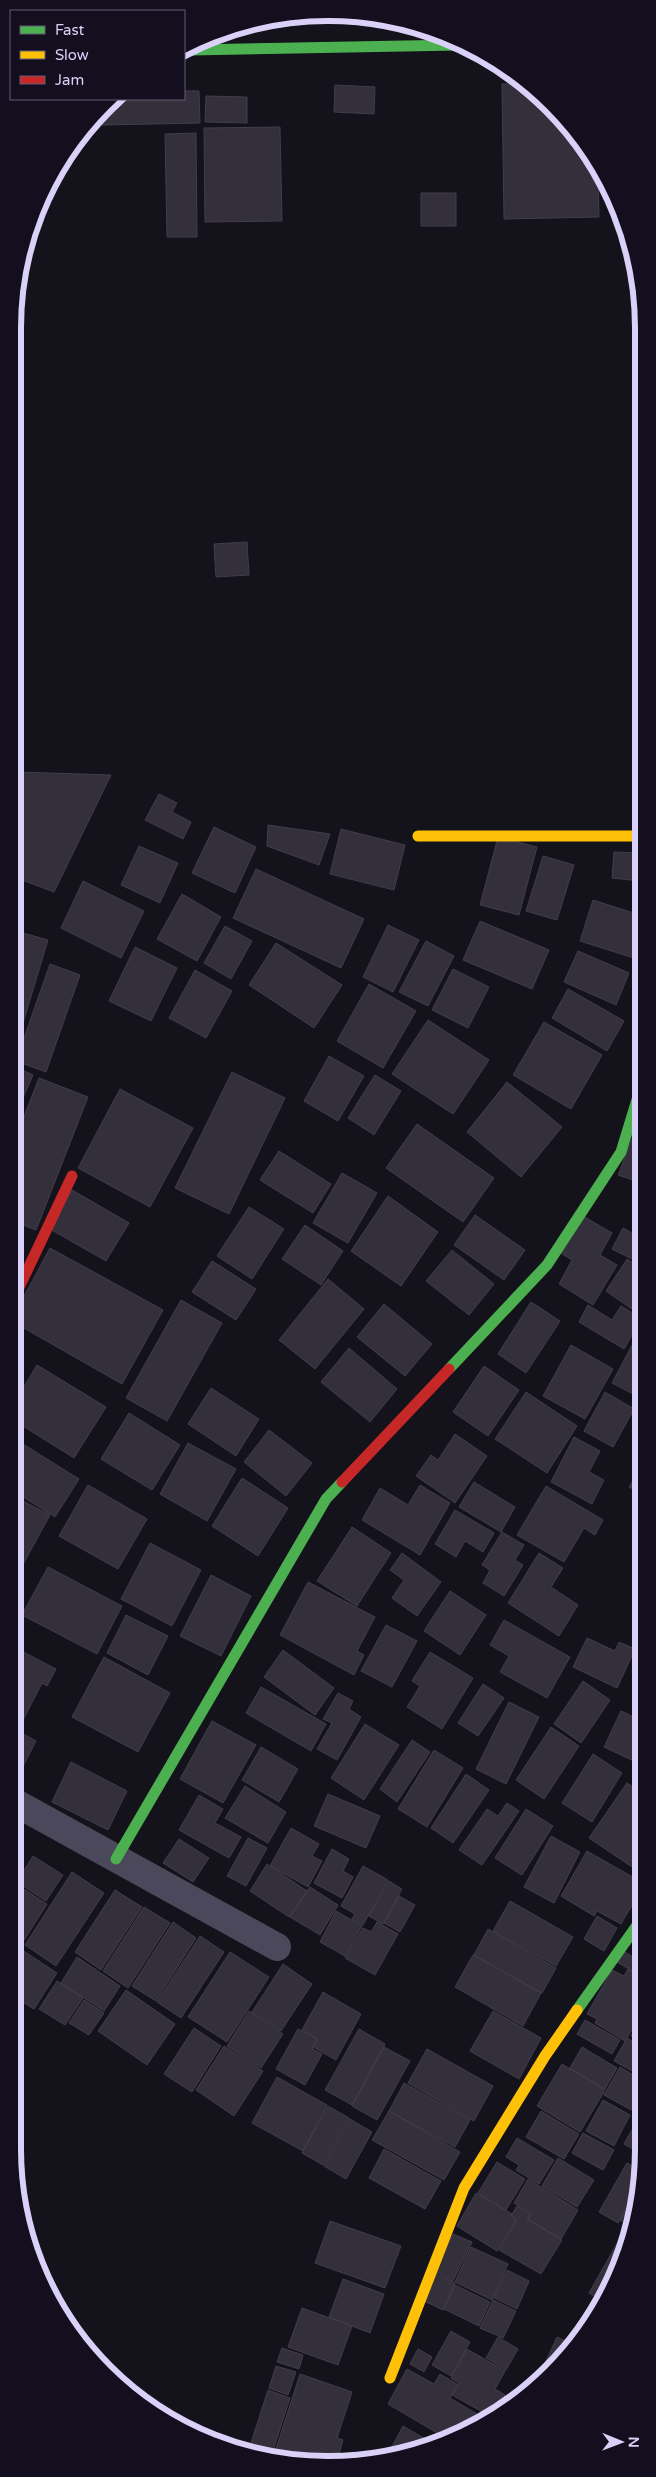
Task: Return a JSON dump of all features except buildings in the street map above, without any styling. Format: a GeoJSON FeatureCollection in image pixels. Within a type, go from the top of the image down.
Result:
{"type":"FeatureCollection","features":[{"type":"Feature","properties":{"kind":"street"},"geometry":{"type":"LineString","coordinates":[[199,50],[446,45]]}},
{"type":"Feature","properties":{"kind":"street"},"geometry":{"type":"LineString","coordinates":[[418,836],[635,836]]}},
{"type":"Feature","properties":{"kind":"street"},"geometry":{"type":"LineString","coordinates":[[116,1859],[326,1499],[547,1265],[621,1152],[635,1106]]}},
{"type":"Feature","properties":{"kind":"street"},"geometry":{"type":"LineString","coordinates":[[21,1283],[72,1176]]}},
{"type":"Feature","properties":{"kind":"street"},"geometry":{"type":"LineString","coordinates":[[21,1806],[277,1947]]}},
{"type":"Feature","properties":{"kind":"street"},"geometry":{"type":"LineString","coordinates":[[390,2378],[464,2188],[545,2056],[635,1928]]}},
{"type":"Feature","properties":{"kind":"traffic: fast"},"geometry":{"type":"LineString","coordinates":[[200,50],[446,45]]}},
{"type":"Feature","properties":{"kind":"traffic: fast"},"geometry":{"type":"LineString","coordinates":[[449,1369],[547,1265],[621,1152],[635,1106]]}},
{"type":"Feature","properties":{"kind":"traffic: fast"},"geometry":{"type":"LineString","coordinates":[[116,1859],[326,1499],[342,1482]]}},
{"type":"Feature","properties":{"kind":"traffic: fast"},"geometry":{"type":"LineString","coordinates":[[577,2010],[635,1928]]}},
{"type":"Feature","properties":{"kind":"traffic: slow"},"geometry":{"type":"LineString","coordinates":[[418,836],[635,836]]}},
{"type":"Feature","properties":{"kind":"traffic: slow"},"geometry":{"type":"LineString","coordinates":[[390,2378],[464,2188],[545,2056],[577,2010]]}},
{"type":"Feature","properties":{"kind":"traffic: jam"},"geometry":{"type":"LineString","coordinates":[[21,1283],[72,1176]]}},
{"type":"Feature","properties":{"kind":"traffic: jam"},"geometry":{"type":"LineString","coordinates":[[342,1482],[449,1369]]}}]}
